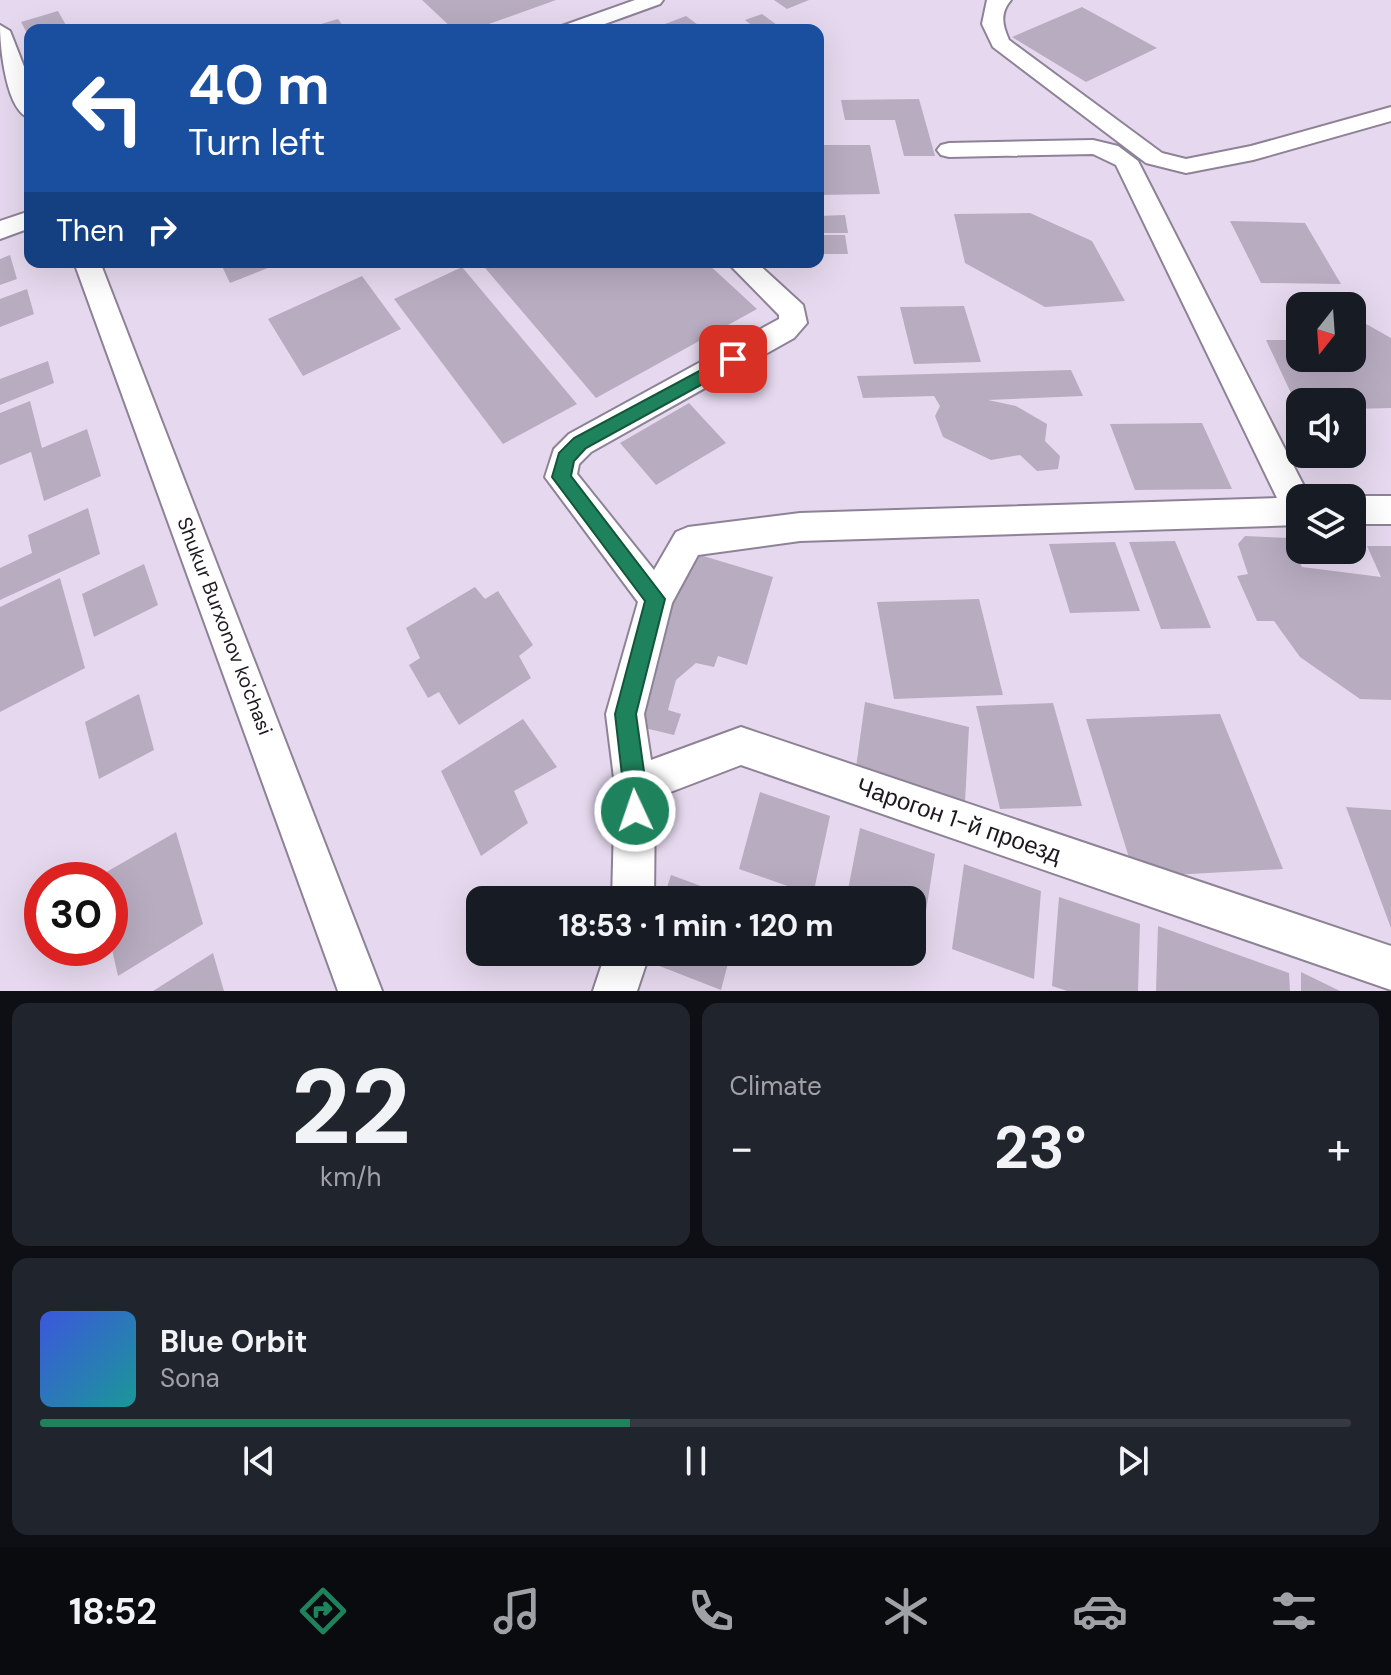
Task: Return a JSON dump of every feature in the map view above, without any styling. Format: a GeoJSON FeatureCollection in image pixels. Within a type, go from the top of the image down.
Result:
{"type":"FeatureCollection","features":[{"type":"Feature","properties":{"kind":"street"},"geometry":{"type":"LineString","coordinates":[[586,24],[653,0]]}},
{"type":"Feature","properties":{"kind":"street"},"geometry":{"type":"LineString","coordinates":[[1001,0],[995,3],[992,24],[1000,43],[1154,158],[1186,166],[1253,153],[1391,114]]}},
{"type":"Feature","properties":{"kind":"street"},"geometry":{"type":"LineString","coordinates":[[0,31],[24,95]]}},
{"type":"Feature","properties":{"kind":"street"},"geometry":{"type":"LineString","coordinates":[[949,150],[1093,147],[1110,151],[1126,161],[1287,484]]}},
{"type":"Feature","properties":{"kind":"street"},"geometry":{"type":"LineString","coordinates":[[0,230],[24,221]]}},
{"type":"Feature","properties":{"kind":"street","name":"Shukur Burxonov ko'chasi"},"geometry":{"type":"LineString","coordinates":[[89,268],[360,991]]}},
{"type":"Feature","properties":{"kind":"street"},"geometry":{"type":"LineString","coordinates":[[656,599],[561,477],[565,458],[580,443],[784,331],[793,323],[793,312],[746,268]]}},
{"type":"Feature","properties":{"kind":"street"},"geometry":{"type":"LineString","coordinates":[[1366,510],[1391,510]]}},
{"type":"Feature","properties":{"kind":"street"},"geometry":{"type":"LineString","coordinates":[[633,886],[635,786],[625,714],[656,599],[688,542],[800,527],[1286,511]]}},
{"type":"Feature","properties":{"kind":"street","name":"Чарогон 1-й проезд"},"geometry":{"type":"LineString","coordinates":[[635,786],[741,746],[1391,968]]}},
{"type":"Feature","properties":{"kind":"street"},"geometry":{"type":"LineString","coordinates":[[615,991],[623,966]]}},
{"type":"Feature","properties":{"kind":"building"},"geometry":{"type":"Polygon","coordinates":[[[422,0],[556,0],[489,24],[448,24],[422,0]]]}},
{"type":"Feature","properties":{"kind":"building"},"geometry":{"type":"Polygon","coordinates":[[[774,0],[809,0],[787,9],[774,0]]]}},
{"type":"Feature","properties":{"kind":"building"},"geometry":{"type":"Polygon","coordinates":[[[1082,7],[1157,48],[1086,82],[1012,37],[1082,7]]]}},
{"type":"Feature","properties":{"kind":"building"},"geometry":{"type":"Polygon","coordinates":[[[58,11],[65,24],[24,24],[24,28],[21,22],[58,11]]]}},
{"type":"Feature","properties":{"kind":"building"},"geometry":{"type":"Polygon","coordinates":[[[762,14],[776,24],[750,24],[745,20],[762,14]]]}},
{"type":"Feature","properties":{"kind":"building"},"geometry":{"type":"Polygon","coordinates":[[[686,16],[697,24],[665,24],[686,16]]]}},
{"type":"Feature","properties":{"kind":"building"},"geometry":{"type":"Polygon","coordinates":[[[338,19],[342,24],[321,24],[338,19]]]}},
{"type":"Feature","properties":{"kind":"building"},"geometry":{"type":"Polygon","coordinates":[[[919,99],[935,156],[904,156],[895,120],[845,120],[841,100],[919,99]]]}},
{"type":"Feature","properties":{"kind":"building"},"geometry":{"type":"Polygon","coordinates":[[[824,145],[870,145],[880,194],[824,195],[824,145]]]}},
{"type":"Feature","properties":{"kind":"building"},"geometry":{"type":"Polygon","coordinates":[[[1030,213],[1092,241],[1125,301],[1045,307],[965,263],[954,214],[1030,213]]]}},
{"type":"Feature","properties":{"kind":"building"},"geometry":{"type":"Polygon","coordinates":[[[845,215],[848,233],[824,233],[824,216],[845,215]]]}},
{"type":"Feature","properties":{"kind":"building"},"geometry":{"type":"Polygon","coordinates":[[[1230,221],[1305,223],[1341,284],[1261,283],[1230,221]]]}},
{"type":"Feature","properties":{"kind":"building"},"geometry":{"type":"Polygon","coordinates":[[[824,235],[845,235],[848,254],[824,254],[824,235]]]}},
{"type":"Feature","properties":{"kind":"building"},"geometry":{"type":"Polygon","coordinates":[[[10,255],[17,279],[0,285],[0,259],[10,255]]]}},
{"type":"Feature","properties":{"kind":"building"},"geometry":{"type":"Polygon","coordinates":[[[223,268],[268,268],[230,283],[223,268]]]}},
{"type":"Feature","properties":{"kind":"building"},"geometry":{"type":"Polygon","coordinates":[[[463,268],[577,404],[503,444],[394,299],[463,268]]]}},
{"type":"Feature","properties":{"kind":"building"},"geometry":{"type":"Polygon","coordinates":[[[485,268],[713,268],[757,309],[596,398],[485,268]]]}},
{"type":"Feature","properties":{"kind":"building"},"geometry":{"type":"Polygon","coordinates":[[[362,276],[401,329],[303,376],[268,319],[362,276]]]}},
{"type":"Feature","properties":{"kind":"building"},"geometry":{"type":"Polygon","coordinates":[[[27,289],[34,314],[0,327],[0,299],[27,289]]]}},
{"type":"Feature","properties":{"kind":"building"},"geometry":{"type":"Polygon","coordinates":[[[964,306],[981,362],[914,364],[900,307],[964,306]]]}},
{"type":"Feature","properties":{"kind":"building"},"geometry":{"type":"Polygon","coordinates":[[[1366,324],[1391,338],[1391,408],[1366,409],[1366,388],[1289,388],[1266,340],[1286,340],[1286,372],[1366,372],[1366,324]]]}},
{"type":"Feature","properties":{"kind":"building"},"geometry":{"type":"Polygon","coordinates":[[[48,361],[54,383],[0,405],[0,379],[48,361]]]}},
{"type":"Feature","properties":{"kind":"building"},"geometry":{"type":"Polygon","coordinates":[[[1071,370],[1083,396],[988,400],[1016,406],[1047,424],[1045,441],[1060,456],[1058,469],[1037,471],[1020,455],[991,460],[943,437],[935,416],[940,406],[934,396],[863,398],[857,376],[1071,370]]]}},
{"type":"Feature","properties":{"kind":"building"},"geometry":{"type":"Polygon","coordinates":[[[30,401],[42,448],[87,429],[101,476],[44,501],[31,452],[0,465],[0,413],[30,401]]]}},
{"type":"Feature","properties":{"kind":"building"},"geometry":{"type":"Polygon","coordinates":[[[689,403],[726,443],[656,485],[620,443],[689,403]]]}},
{"type":"Feature","properties":{"kind":"building"},"geometry":{"type":"Polygon","coordinates":[[[1202,423],[1232,489],[1135,490],[1110,424],[1202,423]]]}},
{"type":"Feature","properties":{"kind":"building"},"geometry":{"type":"Polygon","coordinates":[[[88,508],[100,554],[0,600],[0,568],[32,553],[28,535],[88,508]]]}},
{"type":"Feature","properties":{"kind":"building"},"geometry":{"type":"Polygon","coordinates":[[[1245,536],[1286,538],[1286,564],[1381,577],[1367,546],[1391,546],[1391,700],[1360,699],[1300,657],[1274,621],[1257,621],[1237,576],[1248,574],[1238,544],[1245,536]]]}},
{"type":"Feature","properties":{"kind":"building"},"geometry":{"type":"Polygon","coordinates":[[[1175,541],[1211,628],[1161,629],[1129,542],[1175,541]]]}},
{"type":"Feature","properties":{"kind":"building"},"geometry":{"type":"Polygon","coordinates":[[[1115,542],[1140,611],[1070,613],[1049,544],[1115,542]]]}},
{"type":"Feature","properties":{"kind":"building"},"geometry":{"type":"Polygon","coordinates":[[[690,552],[773,577],[747,665],[718,656],[714,667],[696,663],[676,680],[668,710],[681,714],[674,735],[632,725],[660,620],[690,552]]]}},
{"type":"Feature","properties":{"kind":"building"},"geometry":{"type":"Polygon","coordinates":[[[144,564],[158,605],[94,637],[82,594],[144,564]]]}},
{"type":"Feature","properties":{"kind":"building"},"geometry":{"type":"Polygon","coordinates":[[[60,578],[85,668],[0,712],[0,607],[60,578]]]}},
{"type":"Feature","properties":{"kind":"building"},"geometry":{"type":"Polygon","coordinates":[[[475,587],[485,599],[498,591],[533,645],[519,656],[531,678],[459,725],[439,692],[428,698],[409,665],[420,658],[406,628],[475,587]]]}},
{"type":"Feature","properties":{"kind":"building"},"geometry":{"type":"Polygon","coordinates":[[[979,599],[1003,695],[894,699],[877,602],[979,599]]]}},
{"type":"Feature","properties":{"kind":"building"},"geometry":{"type":"Polygon","coordinates":[[[139,694],[154,750],[99,779],[85,722],[139,694]]]}},
{"type":"Feature","properties":{"kind":"building"},"geometry":{"type":"Polygon","coordinates":[[[865,702],[969,727],[965,802],[855,775],[865,702]]]}},
{"type":"Feature","properties":{"kind":"building"},"geometry":{"type":"Polygon","coordinates":[[[1053,703],[1082,806],[1000,809],[976,706],[1053,703]]]}},
{"type":"Feature","properties":{"kind":"building"},"geometry":{"type":"Polygon","coordinates":[[[1220,714],[1283,869],[1135,877],[1086,719],[1220,714]]]}},
{"type":"Feature","properties":{"kind":"building"},"geometry":{"type":"Polygon","coordinates":[[[523,719],[557,767],[514,791],[528,823],[481,856],[441,771],[523,719]]]}},
{"type":"Feature","properties":{"kind":"building"},"geometry":{"type":"Polygon","coordinates":[[[760,792],[830,816],[815,886],[787,886],[739,869],[760,792]]]}},
{"type":"Feature","properties":{"kind":"building"},"geometry":{"type":"Polygon","coordinates":[[[1346,807],[1391,810],[1391,928],[1346,807]]]}},
{"type":"Feature","properties":{"kind":"building"},"geometry":{"type":"Polygon","coordinates":[[[860,828],[935,854],[926,911],[926,886],[849,886],[860,828]]]}},
{"type":"Feature","properties":{"kind":"building"},"geometry":{"type":"Polygon","coordinates":[[[176,832],[203,924],[118,976],[116,966],[128,966],[128,862],[124,862],[176,832]]]}},
{"type":"Feature","properties":{"kind":"building"},"geometry":{"type":"Polygon","coordinates":[[[964,864],[1041,891],[1034,979],[952,949],[964,864]]]}},
{"type":"Feature","properties":{"kind":"building"},"geometry":{"type":"Polygon","coordinates":[[[671,875],[701,886],[667,886],[671,875]]]}},
{"type":"Feature","properties":{"kind":"building"},"geometry":{"type":"Polygon","coordinates":[[[1059,897],[1140,924],[1138,991],[1067,991],[1052,986],[1059,897]]]}},
{"type":"Feature","properties":{"kind":"building"},"geometry":{"type":"Polygon","coordinates":[[[1158,926],[1289,973],[1290,991],[1156,991],[1158,926]]]}},
{"type":"Feature","properties":{"kind":"building"},"geometry":{"type":"Polygon","coordinates":[[[213,953],[224,991],[153,991],[213,953]]]}},
{"type":"Feature","properties":{"kind":"building"},"geometry":{"type":"Polygon","coordinates":[[[659,966],[727,966],[721,990],[659,966]]]}},
{"type":"Feature","properties":{"kind":"building"},"geometry":{"type":"Polygon","coordinates":[[[1301,972],[1340,991],[1301,991],[1301,972]]]}},
{"type":"Feature","properties":{"kind":"route"},"geometry":{"type":"LineString","coordinates":[[635,811],[635,786],[625,714],[656,599],[561,477],[565,458],[580,443],[733,359]]}}]}
